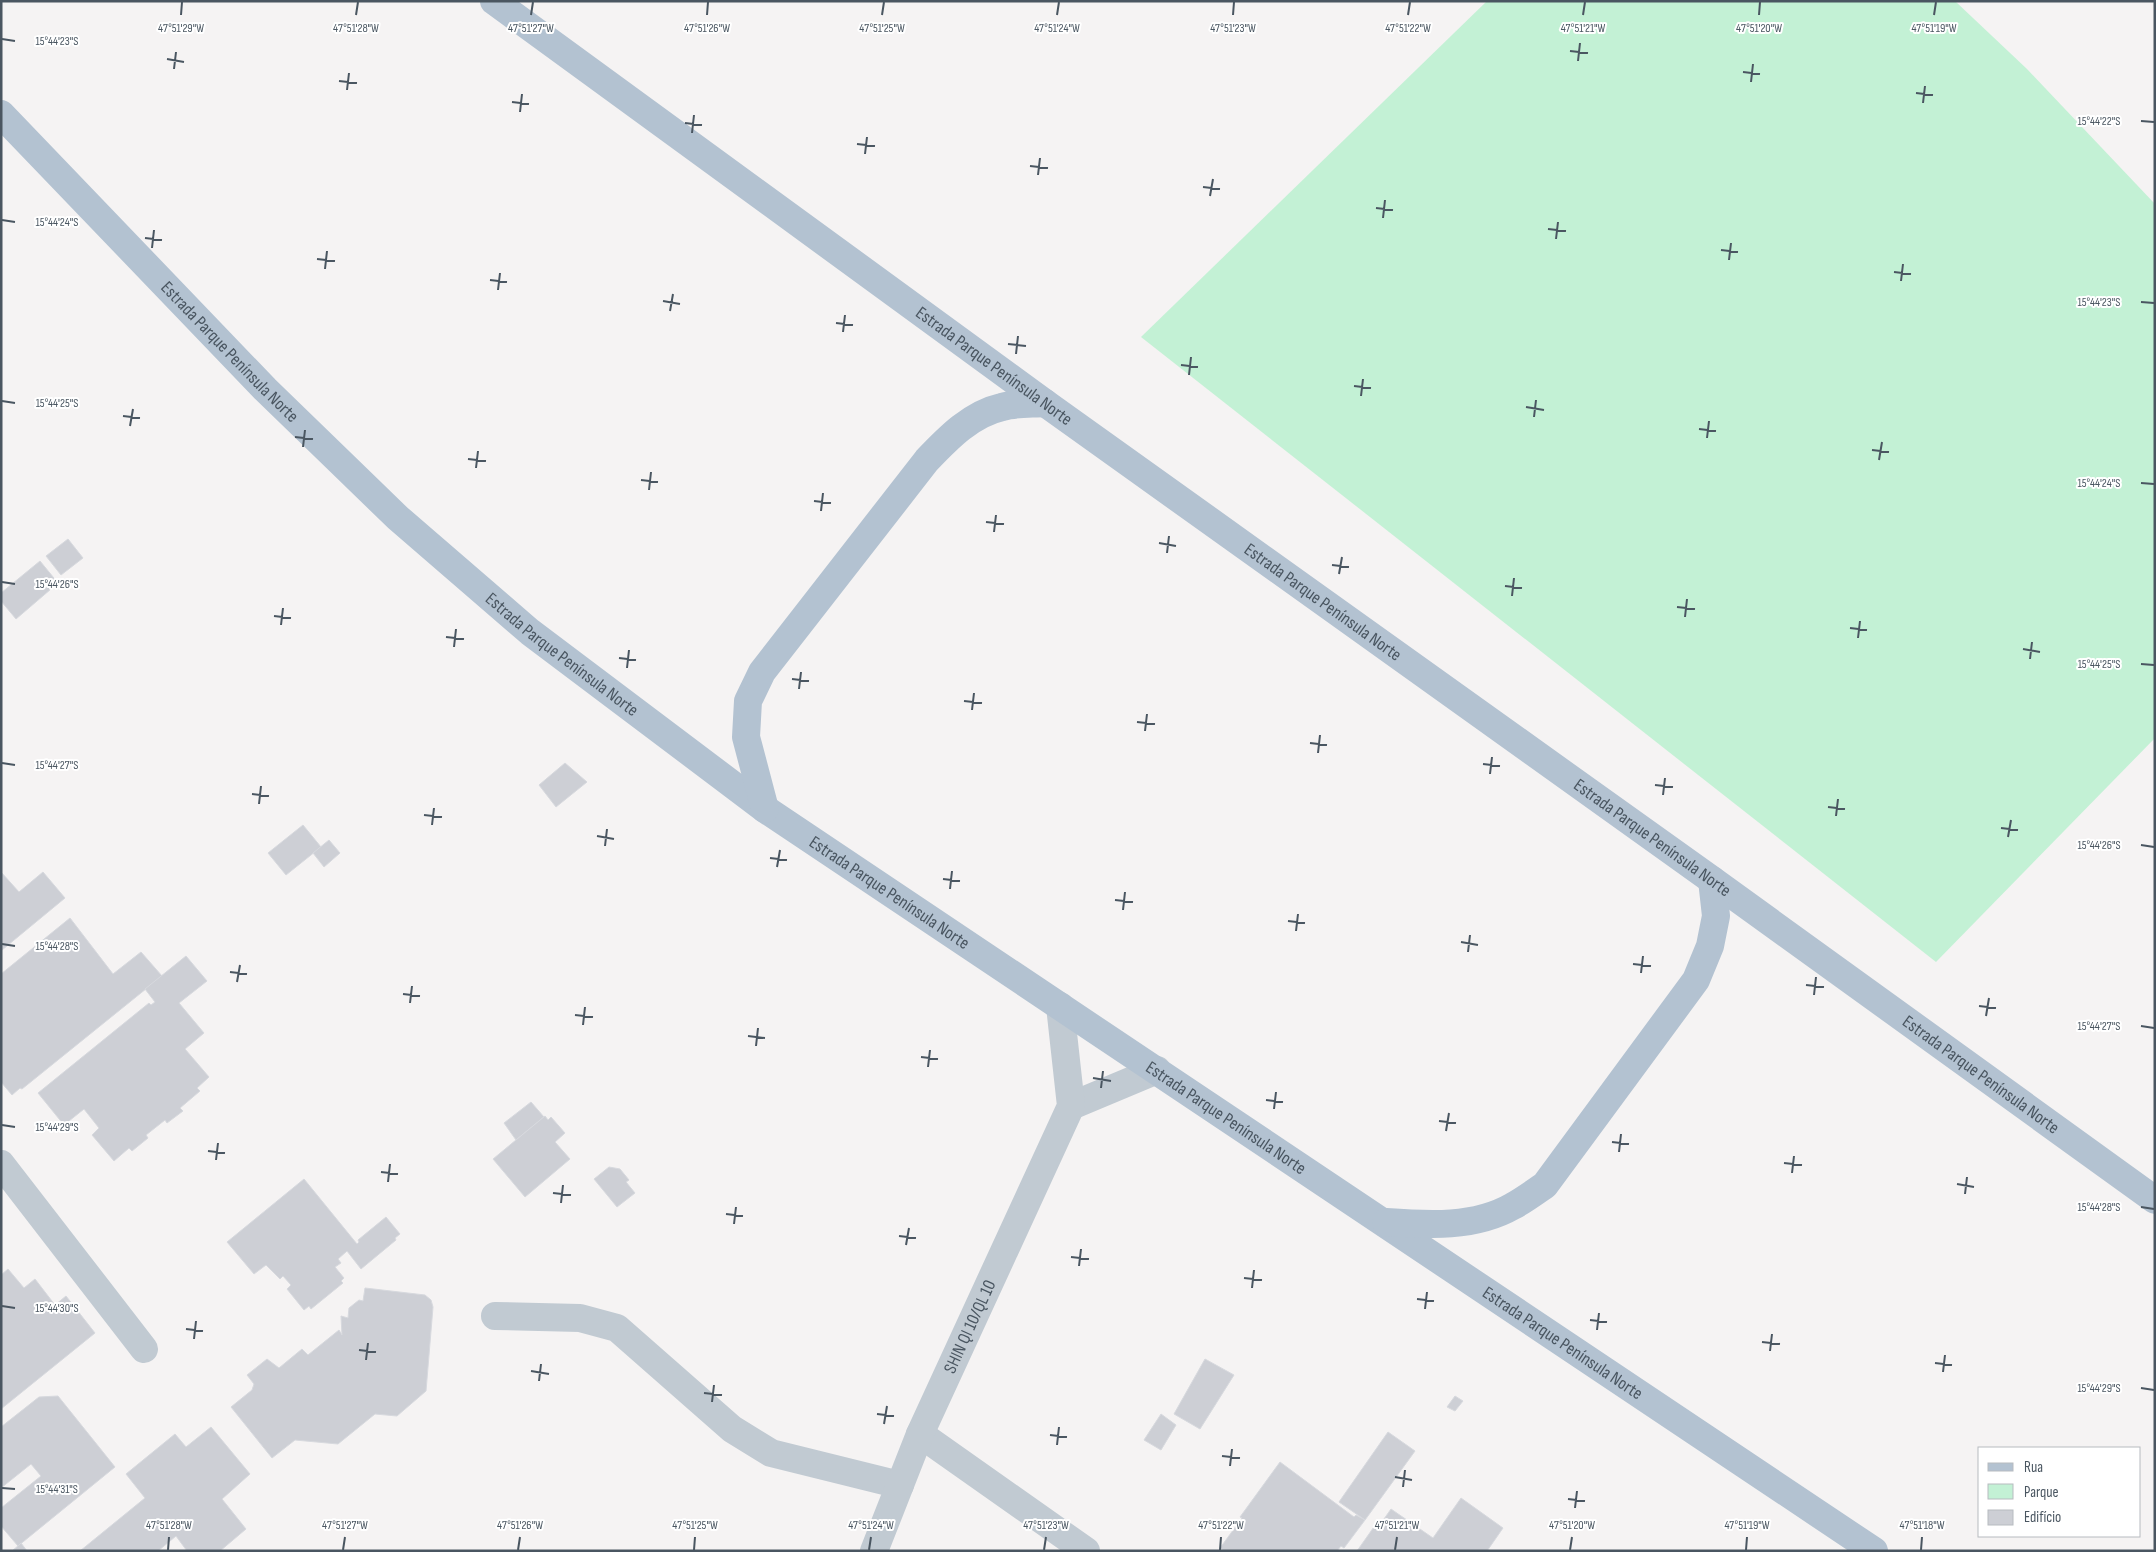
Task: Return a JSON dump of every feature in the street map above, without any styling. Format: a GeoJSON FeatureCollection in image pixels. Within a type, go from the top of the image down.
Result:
{"type":"FeatureCollection","features":[{"type":"Feature","properties":{"kind":"main road","name":"Estrada Parque Península Norte"},"geometry":{"type":"LineString","coordinates":[[494,1],[1045,403],[1712,880],[2155,1200]]}},
{"type":"Feature","properties":{"kind":"main road","name":"Estrada Parque Península Norte"},"geometry":{"type":"LineString","coordinates":[[1,114],[265,389],[398,518],[530,632],[765,809],[1385,1222],[1874,1551]]}},
{"type":"Feature","properties":{"kind":"main road"},"geometry":{"type":"LineString","coordinates":[[765,809],[746,737],[748,701],[762,672],[927,460],[948,438],[977,416],[1003,406],[1045,403]]}},
{"type":"Feature","properties":{"kind":"main road"},"geometry":{"type":"LineString","coordinates":[[1385,1222],[1434,1225],[1472,1221],[1512,1207],[1545,1185],[1696,980],[1710,946],[1716,916],[1712,880]]}},
{"type":"Feature","properties":{"kind":"street"},"geometry":{"type":"LineString","coordinates":[[1060,1006],[1071,1106],[1157,1070]]}},
{"type":"Feature","properties":{"kind":"street","name":"SHIN QI 10/QL 10"},"geometry":{"type":"LineString","coordinates":[[874,1551],[920,1434],[1071,1106]]}},
{"type":"Feature","properties":{"kind":"street"},"geometry":{"type":"LineString","coordinates":[[1,1164],[144,1349]]}},
{"type":"Feature","properties":{"kind":"street"},"geometry":{"type":"LineString","coordinates":[[495,1316],[580,1318],[617,1328],[732,1429],[771,1452],[900,1485]]}},
{"type":"Feature","properties":{"kind":"street"},"geometry":{"type":"LineString","coordinates":[[920,1434],[1086,1551]]}},
{"type":"Feature","properties":{"kind":"green space"},"geometry":{"type":"Polygon","coordinates":[[[1487,1],[1955,1],[2027,69],[2155,204],[2155,738],[1936,962],[1141,337],[1487,1]]]}},
{"type":"Feature","properties":{"kind":"building"},"geometry":{"type":"Polygon","coordinates":[[[68,539],[83,558],[61,575],[46,556],[68,539]]]}},
{"type":"Feature","properties":{"kind":"building"},"geometry":{"type":"Polygon","coordinates":[[[40,561],[58,583],[16,619],[1,601],[1,593],[40,561]]]}},
{"type":"Feature","properties":{"kind":"building"},"geometry":{"type":"Polygon","coordinates":[[[565,763],[587,782],[556,807],[539,785],[565,763]]]}},
{"type":"Feature","properties":{"kind":"building"},"geometry":{"type":"Polygon","coordinates":[[[303,825],[321,847],[286,875],[268,853],[303,825]]]}},
{"type":"Feature","properties":{"kind":"building"},"geometry":{"type":"Polygon","coordinates":[[[329,840],[340,853],[324,867],[313,853],[329,840]]]}},
{"type":"Feature","properties":{"kind":"building"},"geometry":{"type":"Polygon","coordinates":[[[1,872],[19,892],[43,872],[65,898],[2,950],[1,872]]]}},
{"type":"Feature","properties":{"kind":"building"},"geometry":{"type":"Polygon","coordinates":[[[70,918],[113,974],[141,952],[162,976],[22,1089],[20,1088],[12,1095],[1,1082],[1,974],[70,918]]]}},
{"type":"Feature","properties":{"kind":"building"},"geometry":{"type":"Polygon","coordinates":[[[186,956],[207,981],[179,1003],[204,1033],[185,1049],[209,1077],[197,1088],[200,1091],[180,1108],[183,1111],[167,1123],[165,1120],[146,1135],[148,1138],[132,1151],[129,1148],[114,1161],[92,1135],[99,1128],[84,1109],[64,1125],[38,1093],[149,1003],[151,1005],[155,1002],[145,989],[186,956]]]}},
{"type":"Feature","properties":{"kind":"building"},"geometry":{"type":"Polygon","coordinates":[[[531,1102],[544,1117],[516,1140],[504,1123],[531,1102]]]}},
{"type":"Feature","properties":{"kind":"building"},"geometry":{"type":"Polygon","coordinates":[[[545,1116],[548,1120],[551,1117],[565,1133],[555,1142],[570,1159],[525,1197],[493,1159],[545,1116]]]}},
{"type":"Feature","properties":{"kind":"building"},"geometry":{"type":"Polygon","coordinates":[[[609,1167],[620,1169],[629,1180],[626,1182],[635,1193],[617,1207],[594,1179],[609,1167]]]}},
{"type":"Feature","properties":{"kind":"building"},"geometry":{"type":"Polygon","coordinates":[[[304,1179],[357,1244],[358,1240],[386,1217],[400,1234],[395,1238],[396,1240],[361,1269],[347,1251],[338,1259],[341,1263],[335,1267],[344,1278],[341,1281],[343,1283],[311,1309],[309,1306],[304,1310],[287,1289],[291,1285],[283,1276],[280,1279],[266,1265],[254,1274],[227,1242],[304,1179]]]}},
{"type":"Feature","properties":{"kind":"building"},"geometry":{"type":"Polygon","coordinates":[[[8,1269],[24,1288],[35,1279],[55,1305],[66,1296],[95,1333],[1,1409],[1,1275],[8,1269]]]}},
{"type":"Feature","properties":{"kind":"building"},"geometry":{"type":"Polygon","coordinates":[[[365,1288],[425,1295],[431,1300],[433,1307],[426,1391],[397,1416],[375,1414],[338,1444],[295,1440],[272,1458],[231,1407],[252,1390],[254,1384],[247,1375],[267,1359],[279,1368],[302,1349],[308,1355],[339,1330],[342,1335],[341,1316],[348,1318],[349,1308],[359,1300],[363,1301],[365,1288]]]}},
{"type":"Feature","properties":{"kind":"building"},"geometry":{"type":"Polygon","coordinates":[[[1205,1359],[1234,1375],[1200,1429],[1174,1414],[1205,1359]]]}},
{"type":"Feature","properties":{"kind":"building"},"geometry":{"type":"Polygon","coordinates":[[[58,1396],[115,1467],[18,1546],[1,1526],[1,1508],[41,1476],[31,1464],[1,1488],[1,1427],[39,1397],[58,1396]]]}},
{"type":"Feature","properties":{"kind":"building"},"geometry":{"type":"Polygon","coordinates":[[[1455,1396],[1463,1401],[1455,1411],[1447,1407],[1455,1396]]]}},
{"type":"Feature","properties":{"kind":"building"},"geometry":{"type":"Polygon","coordinates":[[[1161,1414],[1176,1425],[1161,1450],[1144,1440],[1161,1414]]]}},
{"type":"Feature","properties":{"kind":"building"},"geometry":{"type":"Polygon","coordinates":[[[211,1427],[250,1474],[222,1499],[246,1529],[220,1551],[187,1551],[176,1536],[158,1551],[80,1551],[145,1498],[126,1474],[175,1434],[186,1447],[211,1427]]]}},
{"type":"Feature","properties":{"kind":"building"},"geometry":{"type":"Polygon","coordinates":[[[1388,1432],[1415,1451],[1365,1520],[1339,1502],[1388,1432]]]}},
{"type":"Feature","properties":{"kind":"building"},"geometry":{"type":"Polygon","coordinates":[[[1280,1462],[1354,1517],[1356,1515],[1365,1520],[1344,1548],[1341,1546],[1337,1551],[1224,1551],[1220,1548],[1280,1462]]]}},
{"type":"Feature","properties":{"kind":"building"},"geometry":{"type":"Polygon","coordinates":[[[1461,1498],[1503,1528],[1487,1551],[1357,1551],[1376,1524],[1379,1526],[1391,1509],[1433,1538],[1461,1498]]]}},
{"type":"Feature","properties":{"kind":"building"},"geometry":{"type":"Polygon","coordinates":[[[21,1543],[27,1551],[12,1551],[19,1545],[21,1543]]]}}]}
